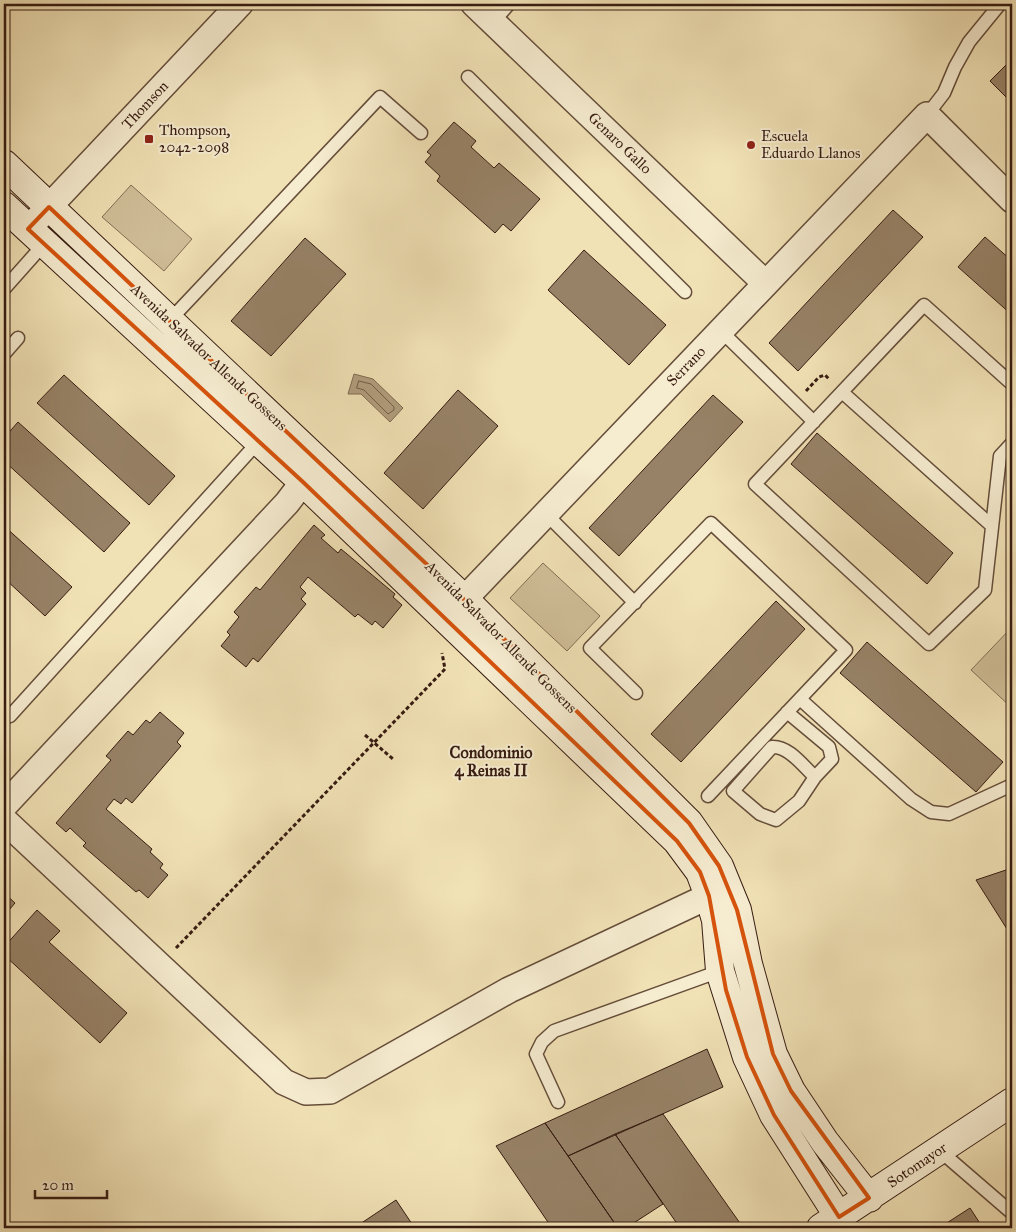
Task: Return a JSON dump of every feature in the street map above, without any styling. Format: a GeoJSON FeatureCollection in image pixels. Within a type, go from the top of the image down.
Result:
{"type":"FeatureCollection","features":[{"type":"Feature","properties":{"kind":"main road","name":"Avenida Salvador Allende Gossens"},"geometry":{"type":"LineString","coordinates":[[4,164],[170,320],[455,615]]}},
{"type":"Feature","properties":{"kind":"main road","name":"Avenida Salvador Allende Gossens"},"geometry":{"type":"LineString","coordinates":[[18,223],[303,482],[689,823],[719,866],[716,920],[720,971],[747,1057],[774,1115],[830,1222]]}},
{"type":"Feature","properties":{"kind":"main road","name":"Avenida Salvador Allende Gossens"},"geometry":{"type":"LineString","coordinates":[[719,892],[737,910],[748,964],[773,1054],[800,1106],[868,1198]]}},
{"type":"Feature","properties":{"kind":"main road","name":"Sotomayor"},"geometry":{"type":"LineString","coordinates":[[830,1222],[1012,1102]]}},
{"type":"Feature","properties":{"kind":"street","name":"Thomson"},"geometry":{"type":"LineString","coordinates":[[18,223],[49,207],[240,4]]}},
{"type":"Feature","properties":{"kind":"street","name":"Genaro Gallo"},"geometry":{"type":"LineString","coordinates":[[474,4],[766,283]]}},
{"type":"Feature","properties":{"kind":"street"},"geometry":{"type":"LineString","coordinates":[[927,115],[1012,200]]}},
{"type":"Feature","properties":{"kind":"street","name":"Serrano"},"geometry":{"type":"LineString","coordinates":[[455,615],[546,514],[927,115]]}},
{"type":"Feature","properties":{"kind":"street"},"geometry":{"type":"LineString","coordinates":[[4,806],[286,503],[303,482]]}},
{"type":"Feature","properties":{"kind":"street"},"geometry":{"type":"LineString","coordinates":[[4,820],[158,967],[284,1082],[306,1092],[330,1091],[509,990],[719,892]]}},
{"type":"Feature","properties":{"kind":"lane"},"geometry":{"type":"LineString","coordinates":[[492,22],[509,4]]}},
{"type":"Feature","properties":{"kind":"lane"},"geometry":{"type":"LineString","coordinates":[[927,115],[944,93],[954,67],[969,42],[1000,4]]}},
{"type":"Feature","properties":{"kind":"lane"},"geometry":{"type":"LineString","coordinates":[[468,76],[685,292]]}},
{"type":"Feature","properties":{"kind":"lane"},"geometry":{"type":"LineString","coordinates":[[170,320],[380,97],[421,133]]}},
{"type":"Feature","properties":{"kind":"lane"},"geometry":{"type":"LineString","coordinates":[[4,289],[18,223]]}},
{"type":"Feature","properties":{"kind":"lane"},"geometry":{"type":"LineString","coordinates":[[1012,384],[924,305],[756,484],[929,644],[985,590],[1000,456],[1012,443]]}},
{"type":"Feature","properties":{"kind":"lane"},"geometry":{"type":"LineString","coordinates":[[720,330],[814,422]]}},
{"type":"Feature","properties":{"kind":"lane"},"geometry":{"type":"LineString","coordinates":[[4,354],[18,338]]}},
{"type":"Feature","properties":{"kind":"lane"},"geometry":{"type":"LineString","coordinates":[[842,392],[992,526]]}},
{"type":"Feature","properties":{"kind":"lane"},"geometry":{"type":"LineString","coordinates":[[4,718],[10,716],[259,441]]}},
{"type":"Feature","properties":{"kind":"lane"},"geometry":{"type":"LineString","coordinates":[[546,514],[634,603]]}},
{"type":"Feature","properties":{"kind":"lane"},"geometry":{"type":"LineString","coordinates":[[636,693],[590,648],[711,523],[846,650],[708,796]]}},
{"type":"Feature","properties":{"kind":"lane"},"geometry":{"type":"LineString","coordinates":[[800,698],[911,799],[931,812],[948,814],[1012,785]]}},
{"type":"Feature","properties":{"kind":"lane"},"geometry":{"type":"LineString","coordinates":[[787,712],[829,747],[832,759],[815,777],[799,801],[776,820],[760,814],[733,791],[772,747],[780,746],[790,752],[815,777]]}},
{"type":"Feature","properties":{"kind":"lane"},"geometry":{"type":"LineString","coordinates":[[558,1102],[536,1054],[542,1042],[554,1031],[720,971]]}},
{"type":"Feature","properties":{"kind":"lane"},"geometry":{"type":"LineString","coordinates":[[939,1150],[1012,1213]]}},
{"type":"Feature","properties":{"kind":"path"},"geometry":{"type":"LineString","coordinates":[[158,967],[375,744],[445,669],[440,645],[455,615]]}},
{"type":"Feature","properties":{"kind":"path"},"geometry":{"type":"LineString","coordinates":[[365,735],[393,760]]}},
{"type":"Feature","properties":{"kind":"highlighted area"},"geometry":{"type":"Polygon","coordinates":[[[49,207],[474,609],[689,823],[719,866],[737,910],[773,1054],[791,1091],[869,1198],[839,1217],[774,1115],[747,1057],[726,990],[709,896],[700,872],[677,841],[303,482],[28,229],[49,207]]]}},
{"type":"Feature","properties":{"kind":"shaded area"},"geometry":{"type":"Polygon","coordinates":[[[131,185],[192,239],[164,271],[102,217],[131,185]]]}},
{"type":"Feature","properties":{"kind":"shaded area"},"geometry":{"type":"Polygon","coordinates":[[[543,563],[600,616],[567,651],[510,598],[543,563]]]}},
{"type":"Feature","properties":{"kind":"shaded area"},"geometry":{"type":"Polygon","coordinates":[[[1012,627],[1012,708],[971,670],[1012,627]]]}},
{"type":"Feature","properties":{"kind":"water"},"geometry":{"type":"Polygon","coordinates":[[[354,374],[373,379],[403,408],[390,422],[361,394],[348,394],[354,374]]]}},
{"type":"Feature","properties":{"kind":"building"},"geometry":{"type":"Polygon","coordinates":[[[1012,59],[1012,103],[990,81],[1012,59]]]}},
{"type":"Feature","properties":{"kind":"building"},"geometry":{"type":"Polygon","coordinates":[[[454,122],[476,141],[471,147],[494,168],[499,163],[540,199],[511,231],[503,224],[495,233],[437,181],[440,176],[425,162],[431,155],[427,152],[454,122]]]}},
{"type":"Feature","properties":{"kind":"building"},"geometry":{"type":"Polygon","coordinates":[[[893,210],[923,237],[798,371],[769,343],[893,210]]]}},
{"type":"Feature","properties":{"kind":"building"},"geometry":{"type":"Polygon","coordinates":[[[985,237],[1012,261],[1012,315],[958,267],[985,237]]]}},
{"type":"Feature","properties":{"kind":"building"},"geometry":{"type":"Polygon","coordinates":[[[305,238],[346,274],[271,356],[231,321],[305,238]]]}},
{"type":"Feature","properties":{"kind":"building"},"geometry":{"type":"Polygon","coordinates":[[[584,250],[666,325],[629,365],[548,290],[584,250]]]}},
{"type":"Feature","properties":{"kind":"building"},"geometry":{"type":"Polygon","coordinates":[[[64,375],[175,476],[149,505],[37,403],[64,375]]]}},
{"type":"Feature","properties":{"kind":"building"},"geometry":{"type":"Polygon","coordinates":[[[458,390],[498,426],[423,509],[384,473],[458,390]]]}},
{"type":"Feature","properties":{"kind":"building"},"geometry":{"type":"Polygon","coordinates":[[[713,395],[743,422],[619,556],[589,528],[713,395]]]}},
{"type":"Feature","properties":{"kind":"building"},"geometry":{"type":"Polygon","coordinates":[[[18,422],[130,523],[104,552],[4,461],[4,438],[18,422]]]}},
{"type":"Feature","properties":{"kind":"building"},"geometry":{"type":"Polygon","coordinates":[[[817,433],[953,553],[927,584],[791,464],[817,433]]]}},
{"type":"Feature","properties":{"kind":"building"},"geometry":{"type":"Polygon","coordinates":[[[314,525],[325,535],[321,538],[338,553],[341,549],[395,594],[393,597],[402,605],[383,628],[375,621],[372,625],[358,614],[355,617],[308,577],[300,587],[306,593],[301,599],[306,604],[258,662],[253,658],[246,667],[221,646],[230,635],[227,632],[239,617],[234,612],[256,587],[260,590],[314,525]]]}},
{"type":"Feature","properties":{"kind":"building"},"geometry":{"type":"Polygon","coordinates":[[[4,526],[72,587],[45,616],[4,578],[4,526]]]}},
{"type":"Feature","properties":{"kind":"building"},"geometry":{"type":"Polygon","coordinates":[[[776,601],[805,629],[681,762],[651,734],[776,601]]]}},
{"type":"Feature","properties":{"kind":"building"},"geometry":{"type":"Polygon","coordinates":[[[867,642],[1003,762],[976,792],[840,673],[867,642]]]}},
{"type":"Feature","properties":{"kind":"building"},"geometry":{"type":"Polygon","coordinates":[[[160,712],[184,733],[177,742],[181,746],[132,803],[126,798],[121,804],[114,799],[106,809],[152,849],[150,852],[163,864],[160,868],[168,875],[148,898],[139,890],[136,892],[83,846],[86,843],[70,828],[66,832],[56,823],[111,760],[106,756],[128,731],[133,735],[146,720],[150,723],[160,712]]]}},
{"type":"Feature","properties":{"kind":"building"},"geometry":{"type":"Polygon","coordinates":[[[1012,868],[1012,937],[976,880],[1012,868]]]}},
{"type":"Feature","properties":{"kind":"building"},"geometry":{"type":"Polygon","coordinates":[[[4,893],[15,903],[4,916],[4,893]]]}},
{"type":"Feature","properties":{"kind":"building"},"geometry":{"type":"Polygon","coordinates":[[[37,910],[60,931],[49,942],[127,1013],[100,1043],[4,955],[4,947],[37,910]]]}},
{"type":"Feature","properties":{"kind":"building"},"geometry":{"type":"Polygon","coordinates":[[[707,1049],[723,1087],[568,1156],[545,1123],[707,1049]]]}},
{"type":"Feature","properties":{"kind":"building"},"geometry":{"type":"Polygon","coordinates":[[[663,1114],[742,1226],[739,1228],[680,1228],[615,1134],[663,1114]]]}},
{"type":"Feature","properties":{"kind":"building"},"geometry":{"type":"Polygon","coordinates":[[[545,1123],[618,1228],[552,1228],[496,1146],[545,1123]]]}},
{"type":"Feature","properties":{"kind":"building"},"geometry":{"type":"Polygon","coordinates":[[[615,1134],[663,1204],[626,1228],[618,1228],[568,1156],[615,1134]]]}},
{"type":"Feature","properties":{"kind":"building"},"geometry":{"type":"Polygon","coordinates":[[[396,1200],[412,1224],[406,1228],[354,1228],[396,1200]]]}},
{"type":"Feature","properties":{"kind":"building"},"geometry":{"type":"Polygon","coordinates":[[[970,1208],[983,1228],[939,1228],[970,1208]]]}},
{"type":"Feature","properties":{"kind":"place","name":"Thompson, 2042-2098"},"geometry":{"type":"Point","coordinates":[149,139]}},
{"type":"Feature","properties":{"kind":"place","name":"Escuela Eduardo Llanos"},"geometry":{"type":"Point","coordinates":[751,145]}},
{"type":"Feature","properties":{"kind":"district","name":"Condominio 4 Reinas II"},"geometry":{"type":"Point","coordinates":[491,761]}}]}
